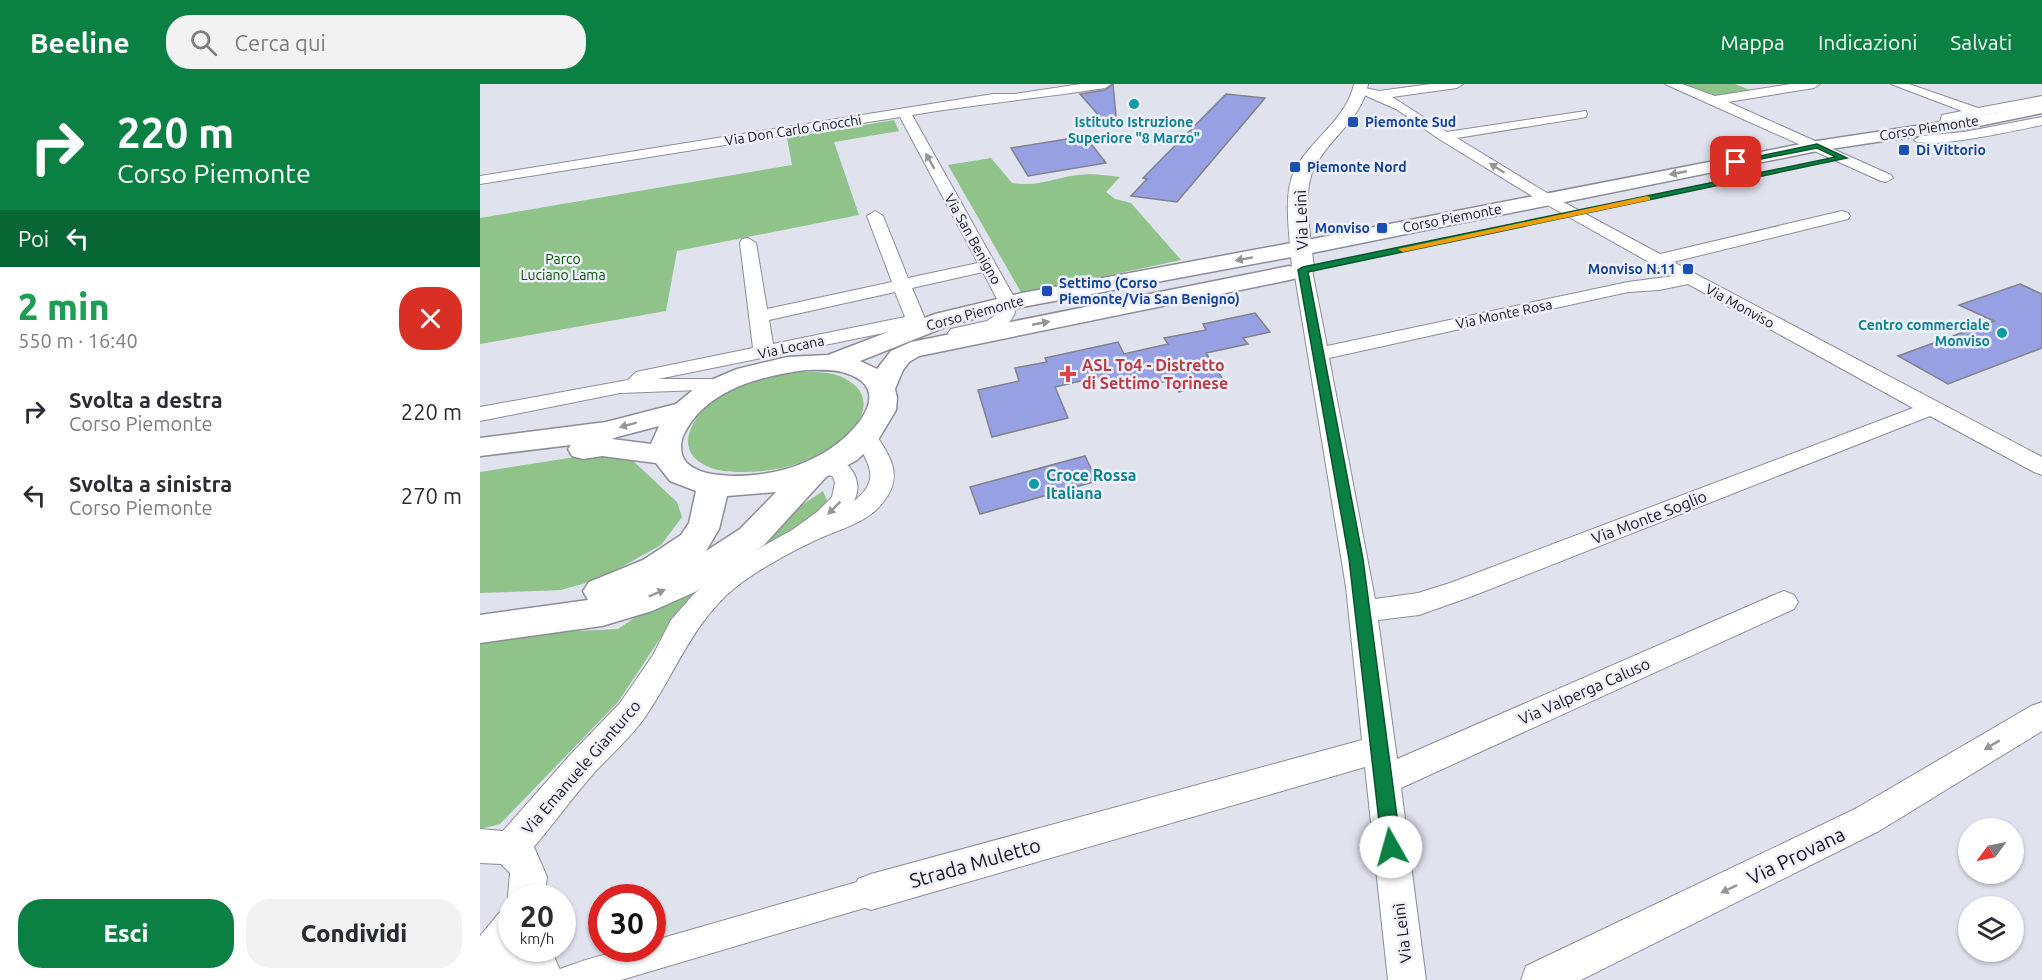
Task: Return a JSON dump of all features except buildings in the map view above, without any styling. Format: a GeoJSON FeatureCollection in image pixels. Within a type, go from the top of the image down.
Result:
{"type":"FeatureCollection","features":[{"type":"Feature","properties":{"kind":"main road","name":"Corso Piemonte"},"geometry":{"type":"LineString","coordinates":[[866,437],[879,420],[884,403],[882,388],[887,372],[896,358],[922,347],[1310,261],[1547,199],[1817,146],[2042,108]]}},
{"type":"Feature","properties":{"kind":"main road","name":"Corso Piemonte"},"geometry":{"type":"LineString","coordinates":[[1383,253],[1844,158],[2042,113]]}},
{"type":"Feature","properties":{"kind":"main road","name":"Corso Piemonte"},"geometry":{"type":"LineString","coordinates":[[833,362],[944,319],[1008,304],[1310,261]]}},
{"type":"Feature","properties":{"kind":"main road"},"geometry":{"type":"LineString","coordinates":[[866,437],[844,454],[822,466],[782,481],[755,485],[712,485],[690,479],[674,468],[666,454],[666,440],[672,425],[684,410],[720,386],[777,365],[833,362],[855,368],[871,376],[882,388]]}},
{"type":"Feature","properties":{"kind":"main road"},"geometry":{"type":"LineString","coordinates":[[480,447],[607,431],[684,410]]}},
{"type":"Feature","properties":{"kind":"main road"},"geometry":{"type":"LineString","coordinates":[[480,463],[602,447],[666,454]]}},
{"type":"Feature","properties":{"kind":"main road"},"geometry":{"type":"LineString","coordinates":[[480,628],[519,625],[602,612],[639,601],[683,583],[752,537],[822,466]]}},
{"type":"Feature","properties":{"kind":"main road"},"geometry":{"type":"LineString","coordinates":[[519,625],[625,583],[679,554],[700,536],[707,516],[712,485]]}},
{"type":"Feature","properties":{"kind":"street","name":"Via Don Carlo Gnocchi"},"geometry":{"type":"LineString","coordinates":[[480,180],[904,112],[992,91],[1015,98],[1105,84]]}},
{"type":"Feature","properties":{"kind":"street"},"geometry":{"type":"LineString","coordinates":[[1359,93],[1383,98],[1458,84]]}},
{"type":"Feature","properties":{"kind":"street"},"geometry":{"type":"LineString","coordinates":[[1671,84],[1714,100],[1886,178]]}},
{"type":"Feature","properties":{"kind":"street"},"geometry":{"type":"LineString","coordinates":[[1714,100],[1814,84]]}},
{"type":"Feature","properties":{"kind":"street"},"geometry":{"type":"LineString","coordinates":[[1897,84],[1977,113]]}},
{"type":"Feature","properties":{"kind":"street","name":"Via Leinì"},"geometry":{"type":"LineString","coordinates":[[1359,93],[1303,172],[1299,193],[1310,261],[1318,354],[1364,611],[1407,980]]}},
{"type":"Feature","properties":{"kind":"street","name":"Via Monviso"},"geometry":{"type":"LineString","coordinates":[[1383,98],[1547,199],[2042,466]]}},
{"type":"Feature","properties":{"kind":"street"},"geometry":{"type":"LineString","coordinates":[[1946,126],[1947,118],[2042,100]]}},
{"type":"Feature","properties":{"kind":"street","name":"Via San Benigno"},"geometry":{"type":"LineString","coordinates":[[904,112],[1010,310],[1007,318],[1001,323],[940,337],[922,347]]}},
{"type":"Feature","properties":{"kind":"street"},"geometry":{"type":"LineString","coordinates":[[1444,136],[1581,114]]}},
{"type":"Feature","properties":{"kind":"street","name":"Corso Piemonte"},"geometry":{"type":"LineString","coordinates":[[1921,140],[1964,136],[2042,121]]}},
{"type":"Feature","properties":{"kind":"street","name":"Via Locana"},"geometry":{"type":"LineString","coordinates":[[642,387],[643,376],[916,321],[875,216]]}},
{"type":"Feature","properties":{"kind":"street"},"geometry":{"type":"LineString","coordinates":[[1658,260],[1842,216]]}},
{"type":"Feature","properties":{"kind":"street"},"geometry":{"type":"LineString","coordinates":[[748,243],[764,352]]}},
{"type":"Feature","properties":{"kind":"street"},"geometry":{"type":"LineString","coordinates":[[759,316],[988,266]]}},
{"type":"Feature","properties":{"kind":"street","name":"Via Monte Rosa"},"geometry":{"type":"LineString","coordinates":[[1318,354],[1628,287],[1659,285],[1690,278]]}},
{"type":"Feature","properties":{"kind":"street"},"geometry":{"type":"LineString","coordinates":[[480,414],[642,387],[694,384],[720,386]]}},
{"type":"Feature","properties":{"kind":"street"},"geometry":{"type":"LineString","coordinates":[[642,387],[684,410]]}},
{"type":"Feature","properties":{"kind":"street","name":"Via Monte Soglio"},"geometry":{"type":"LineString","coordinates":[[1364,611],[1419,604],[1460,590],[1932,408]]}},
{"type":"Feature","properties":{"kind":"street"},"geometry":{"type":"LineString","coordinates":[[801,536],[866,506],[879,492],[883,476],[866,437]]}},
{"type":"Feature","properties":{"kind":"street"},"geometry":{"type":"LineString","coordinates":[[801,536],[835,509],[845,497],[848,485],[842,473],[822,466]]}},
{"type":"Feature","properties":{"kind":"street","name":"Via Emanuele Gianturco"},"geometry":{"type":"LineString","coordinates":[[528,884],[529,877],[523,860],[495,848],[581,765],[631,712],[663,664],[681,628],[702,603],[727,579],[801,536]]}},
{"type":"Feature","properties":{"kind":"street","name":"Via Valperga Caluso"},"geometry":{"type":"LineString","coordinates":[[1382,764],[1784,602]]}},
{"type":"Feature","properties":{"kind":"street","name":"Via Provana"},"geometry":{"type":"LineString","coordinates":[[1540,980],[1868,820],[2042,715]]}},
{"type":"Feature","properties":{"kind":"street","name":"Strada Muletto"},"geometry":{"type":"LineString","coordinates":[[571,980],[871,892],[1382,764]]}},
{"type":"Feature","properties":{"kind":"street"},"geometry":{"type":"LineString","coordinates":[[480,962],[498,944]]}},
{"type":"Feature","properties":{"kind":"street"},"geometry":{"type":"LineString","coordinates":[[480,962],[543,974],[537,962]]}},
{"type":"Feature","properties":{"kind":"green space"},"geometry":{"type":"Polygon","coordinates":[[[1683,84],[1735,84],[1750,90],[1718,96],[1683,84]]]}},
{"type":"Feature","properties":{"kind":"green space","name":"Parco Luciano Lama"},"geometry":{"type":"Polygon","coordinates":[[[894,120],[899,131],[834,142],[859,215],[677,251],[666,311],[480,344],[480,218],[792,165],[787,138],[894,120]]]}},
{"type":"Feature","properties":{"kind":"green space"},"geometry":{"type":"Polygon","coordinates":[[[991,158],[1012,183],[1038,183],[1083,174],[1120,177],[1106,192],[1115,199],[1131,203],[1181,260],[1022,294],[948,165],[991,158]]]}},
{"type":"Feature","properties":{"kind":"green space"},"geometry":{"type":"Polygon","coordinates":[[[799,372],[834,374],[855,385],[864,403],[858,422],[844,438],[824,452],[801,462],[764,471],[720,470],[708,467],[693,456],[688,445],[689,434],[696,419],[707,407],[735,389],[767,378],[799,372]]]}},
{"type":"Feature","properties":{"kind":"green space"},"geometry":{"type":"Polygon","coordinates":[[[601,453],[630,458],[677,502],[682,517],[661,545],[600,579],[561,590],[480,593],[480,472],[601,453]]]}},
{"type":"Feature","properties":{"kind":"green space"},"geometry":{"type":"Polygon","coordinates":[[[823,491],[828,503],[663,634],[618,702],[500,824],[480,829],[480,636],[618,629],[823,491]]]}},
{"type":"Feature","properties":{"kind":"slow traffic"},"geometry":{"type":"LineString","coordinates":[[1403,249],[1647,199]]}},
{"type":"Feature","properties":{"kind":"place","name":"Istituto Istruzione Superiore \"8 Marzo\""},"geometry":{"type":"Point","coordinates":[1134,104]}},
{"type":"Feature","properties":{"kind":"place","name":"Piemonte Sud"},"geometry":{"type":"Point","coordinates":[1353,122]}},
{"type":"Feature","properties":{"kind":"place","name":"Di Vittorio"},"geometry":{"type":"Point","coordinates":[1904,150]}},
{"type":"Feature","properties":{"kind":"place","name":"Piemonte Nord"},"geometry":{"type":"Point","coordinates":[1295,167]}},
{"type":"Feature","properties":{"kind":"place","name":"Monviso"},"geometry":{"type":"Point","coordinates":[1382,228]}},
{"type":"Feature","properties":{"kind":"place","name":"Monviso N.11"},"geometry":{"type":"Point","coordinates":[1688,269]}},
{"type":"Feature","properties":{"kind":"place","name":"Settimo (Corso Piemonte/Via San Benigno)"},"geometry":{"type":"Point","coordinates":[1047,291]}},
{"type":"Feature","properties":{"kind":"place","name":"Centro commerciale Monviso"},"geometry":{"type":"Point","coordinates":[2002,333]}},
{"type":"Feature","properties":{"kind":"place","name":"ASL To4 - Distretto di Settimo Torinese"},"geometry":{"type":"Point","coordinates":[1068,374]}},
{"type":"Feature","properties":{"kind":"place","name":"Croce Rossa Italiana"},"geometry":{"type":"Point","coordinates":[1034,484]}},
{"type":"Feature","properties":{"kind":"route"},"geometry":{"type":"LineString","coordinates":[[1391,847],[1364,611],[1303,270],[1844,158],[1817,146],[1736,162]]}}]}
